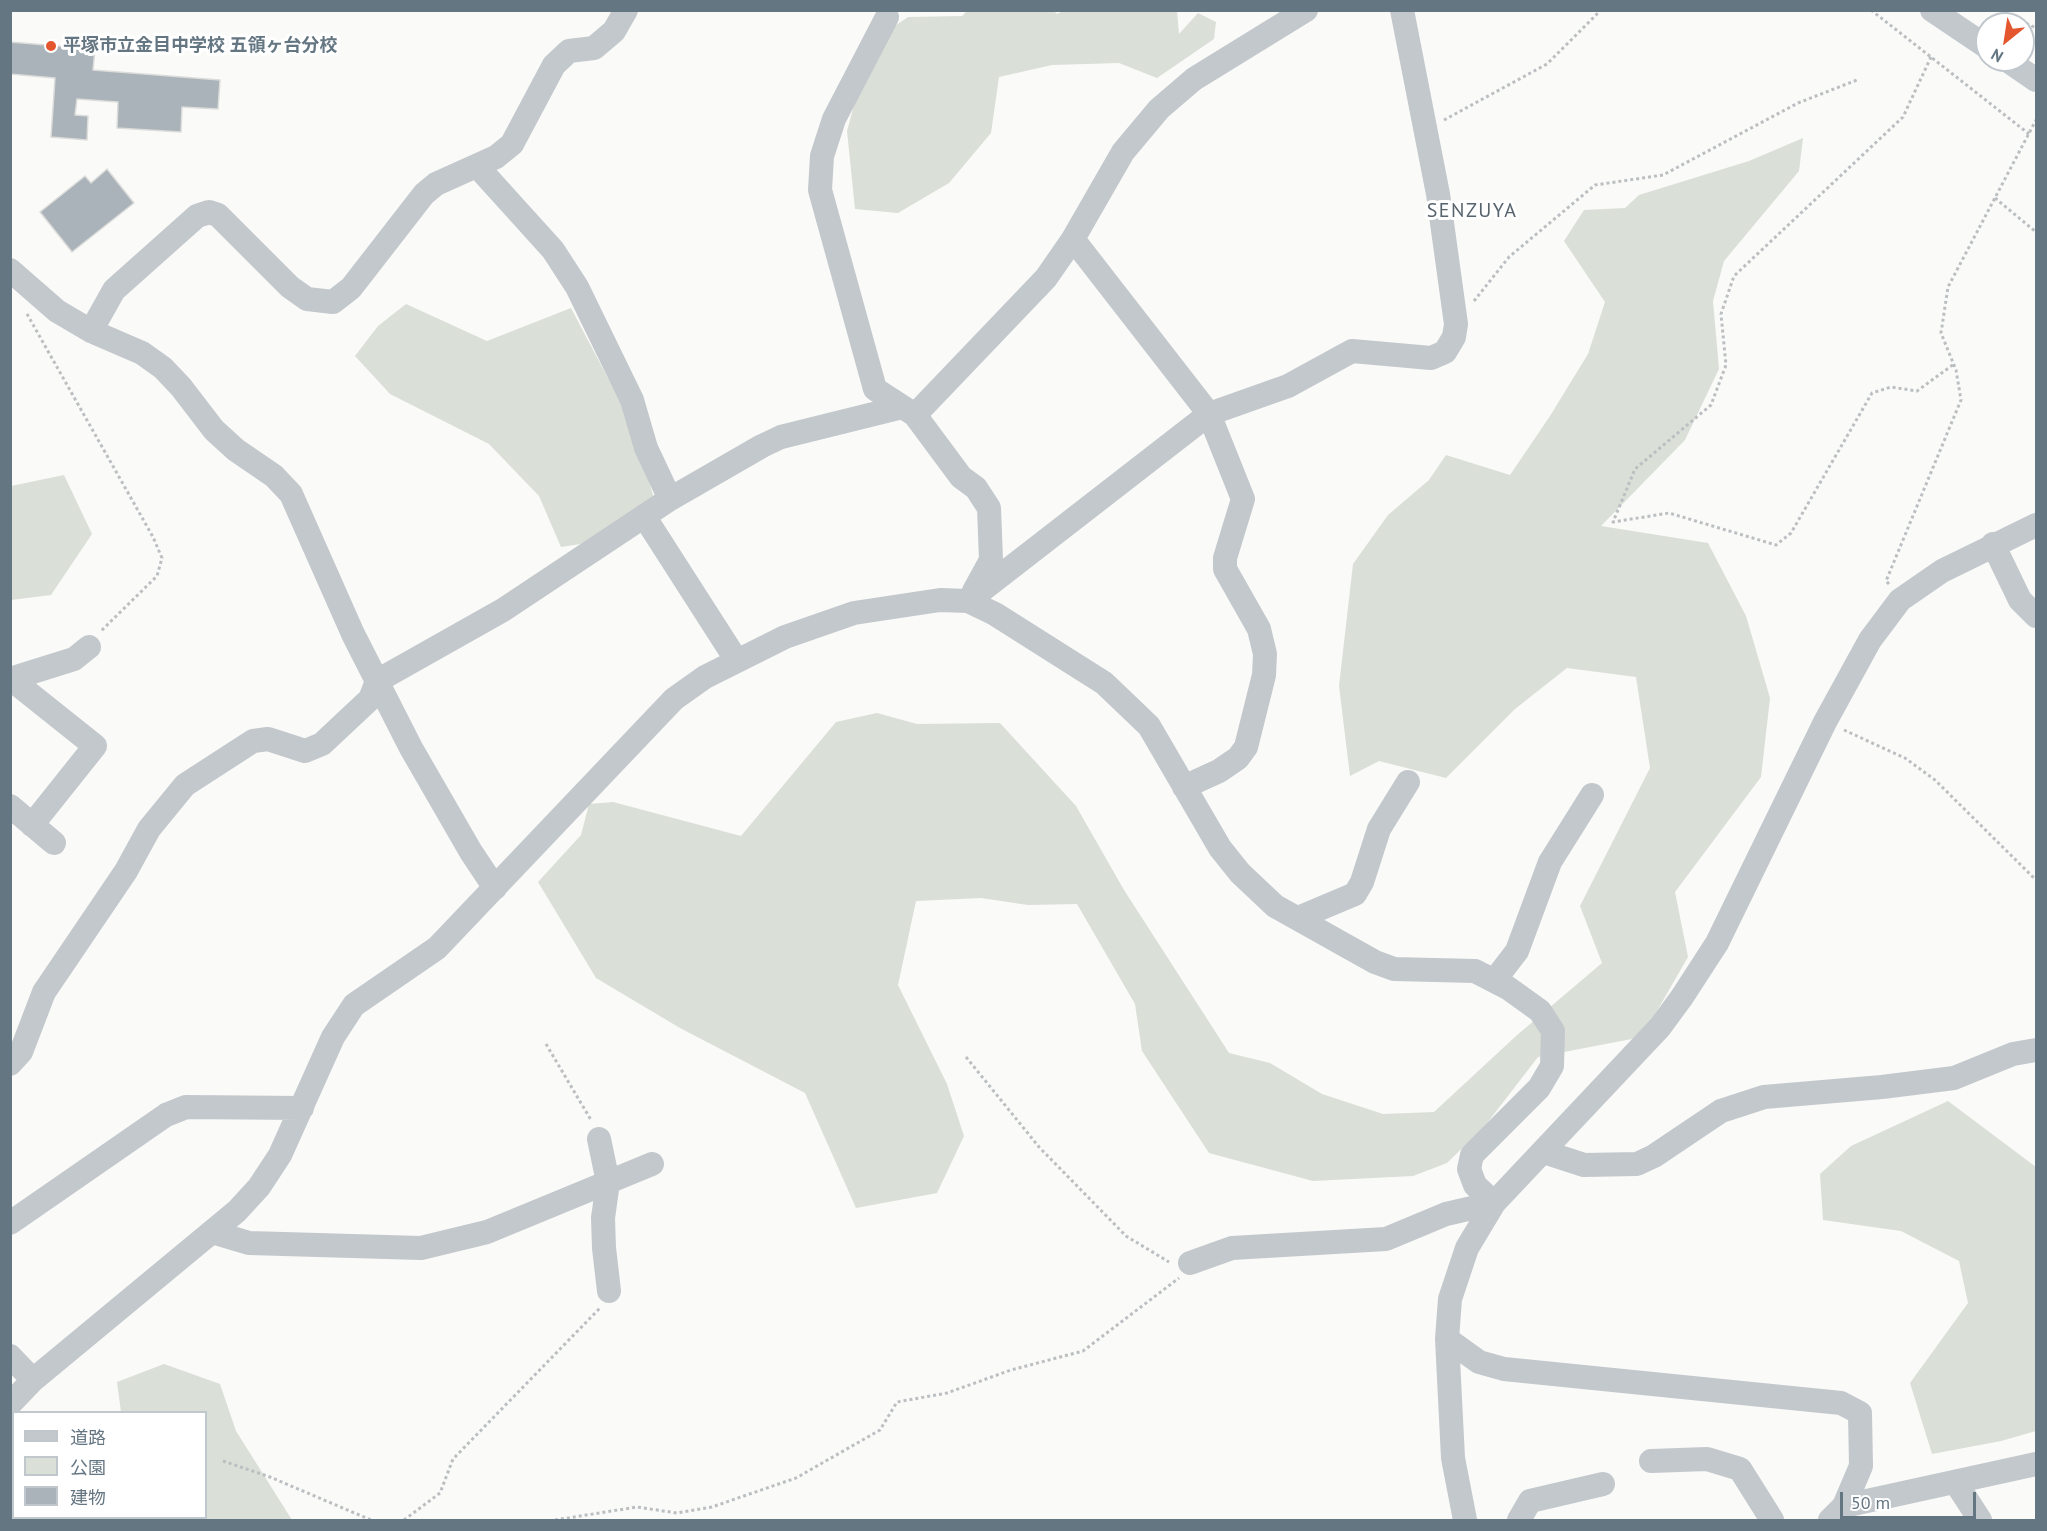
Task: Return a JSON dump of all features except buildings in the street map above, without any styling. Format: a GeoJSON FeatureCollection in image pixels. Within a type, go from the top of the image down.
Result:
{"type":"FeatureCollection","features":[{"type":"Feature","properties":{"kind":"street"},"geometry":{"type":"LineString","coordinates":[[91,331],[114,290],[197,216],[209,212],[218,215],[290,287],[308,299],[333,302],[351,288],[424,194],[436,184],[496,157],[512,144],[554,65],[569,51],[594,48],[614,31],[626,10]]}},
{"type":"Feature","properties":{"kind":"street"},"geometry":{"type":"LineString","coordinates":[[10,1064],[21,1052],[44,992],[126,871],[149,829],[185,785],[253,741],[268,739],[305,751],[322,744],[370,699],[377,681],[503,610],[644,516],[781,437],[909,411],[1046,278],[1073,239],[1123,152],[1159,109],[1194,79],[1306,10]]}},
{"type":"Feature","properties":{"kind":"street"},"geometry":{"type":"LineString","coordinates":[[968,601],[1209,414],[1288,386],[1352,351],[1431,358],[1445,352],[1454,337],[1456,324],[1426,130],[1402,10]]}},
{"type":"Feature","properties":{"kind":"street"},"geometry":{"type":"LineString","coordinates":[[1932,10],[1975,39]]}},
{"type":"Feature","properties":{"kind":"street"},"geometry":{"type":"LineString","coordinates":[[887,13],[834,119],[822,156],[820,190],[875,389],[909,411],[961,477],[976,488],[988,508],[991,560],[968,601]]}},
{"type":"Feature","properties":{"kind":"street"},"geometry":{"type":"LineString","coordinates":[[477,166],[553,250],[577,287],[632,400],[646,448],[670,500]]}},
{"type":"Feature","properties":{"kind":"street"},"geometry":{"type":"LineString","coordinates":[[1073,239],[1209,414],[1243,499],[1225,558],[1226,569],[1259,629],[1265,654],[1264,675],[1246,747],[1238,758],[1219,771],[1184,787]]}},
{"type":"Feature","properties":{"kind":"street"},"geometry":{"type":"LineString","coordinates":[[16,275],[57,311],[91,331],[142,353],[163,368],[181,387],[214,430],[236,450],[274,476],[291,494],[353,634],[377,681],[465,843],[495,888]]}},
{"type":"Feature","properties":{"kind":"street"},"geometry":{"type":"LineString","coordinates":[[644,516],[737,661]]}},
{"type":"Feature","properties":{"kind":"street"},"geometry":{"type":"LineString","coordinates":[[1465,1521],[1453,1458],[1447,1339],[1450,1299],[1467,1248],[1494,1203],[1660,1027],[1711,952],[1825,722],[1870,640],[1900,600],[1942,571],[1993,544],[2037,525]]}},
{"type":"Feature","properties":{"kind":"street"},"geometry":{"type":"LineString","coordinates":[[1993,544],[2020,600],[2037,616]]}},
{"type":"Feature","properties":{"kind":"street"},"geometry":{"type":"LineString","coordinates":[[10,1404],[33,1380],[237,1211],[258,1187],[280,1155],[333,1037],[354,1005],[437,948],[674,699],[705,677],[785,637],[854,613],[940,600],[968,601],[994,614],[1104,682],[1149,726],[1220,848],[1240,873],[1275,906],[1375,962],[1394,969],[1475,971],[1540,1011],[1553,1031],[1552,1066],[1539,1088],[1472,1155],[1469,1169],[1475,1185],[1494,1203]]}},
{"type":"Feature","properties":{"kind":"street"},"geometry":{"type":"LineString","coordinates":[[11,679],[74,659],[89,647]]}},
{"type":"Feature","properties":{"kind":"street"},"geometry":{"type":"LineString","coordinates":[[11,679],[95,746],[32,825]]}},
{"type":"Feature","properties":{"kind":"street"},"geometry":{"type":"LineString","coordinates":[[1298,918],[1355,894],[1362,882],[1380,829],[1408,782]]}},
{"type":"Feature","properties":{"kind":"street"},"geometry":{"type":"LineString","coordinates":[[1494,981],[1516,951],[1550,862],[1592,795]]}},
{"type":"Feature","properties":{"kind":"street"},"geometry":{"type":"LineString","coordinates":[[10,806],[54,843]]}},
{"type":"Feature","properties":{"kind":"street"},"geometry":{"type":"LineString","coordinates":[[1544,1152],[1584,1165],[1637,1164],[1654,1156],[1721,1111],[1764,1097],[1882,1087],[1953,1078],[2013,1054],[2037,1050]]}},
{"type":"Feature","properties":{"kind":"street"},"geometry":{"type":"LineString","coordinates":[[10,1223],[166,1115],[186,1107],[302,1108]]}},
{"type":"Feature","properties":{"kind":"street"},"geometry":{"type":"LineString","coordinates":[[599,1138],[608,1182],[603,1218],[609,1291]]}},
{"type":"Feature","properties":{"kind":"street"},"geometry":{"type":"LineString","coordinates":[[212,1232],[249,1243],[421,1248],[487,1233],[652,1164]]}},
{"type":"Feature","properties":{"kind":"street"},"geometry":{"type":"LineString","coordinates":[[1190,1263],[1232,1248],[1386,1239],[1446,1214],[1494,1203]]}},
{"type":"Feature","properties":{"kind":"street"},"geometry":{"type":"LineString","coordinates":[[1447,1339],[1479,1362],[1504,1369],[1841,1403],[1860,1413],[1861,1466],[1837,1513]]}},
{"type":"Feature","properties":{"kind":"street"},"geometry":{"type":"LineString","coordinates":[[10,1356],[33,1380]]}},
{"type":"Feature","properties":{"kind":"street"},"geometry":{"type":"LineString","coordinates":[[1651,1461],[1707,1459],[1740,1469],[1772,1521]]}},
{"type":"Feature","properties":{"kind":"street"},"geometry":{"type":"LineString","coordinates":[[1837,1513],[2037,1464]]}},
{"type":"Feature","properties":{"kind":"street"},"geometry":{"type":"LineString","coordinates":[[1956,1483],[1980,1521]]}},
{"type":"Feature","properties":{"kind":"street"},"geometry":{"type":"LineString","coordinates":[[1519,1521],[1530,1501],[1603,1484]]}},
{"type":"Feature","properties":{"kind":"path"},"geometry":{"type":"LineString","coordinates":[[1426,130],[1547,64],[1601,10]]}},
{"type":"Feature","properties":{"kind":"path"},"geometry":{"type":"LineString","coordinates":[[1871,10],[2029,134]]}},
{"type":"Feature","properties":{"kind":"path"},"geometry":{"type":"LineString","coordinates":[[2000,10],[2037,28]]}},
{"type":"Feature","properties":{"kind":"path"},"geometry":{"type":"LineString","coordinates":[[1931,57],[1903,117],[1734,276],[1721,314],[1726,365],[1711,405],[1635,469],[1613,522],[1669,513],[1776,545],[1791,533],[1872,393],[1891,387],[1917,391],[1954,364]]}},
{"type":"Feature","properties":{"kind":"path"},"geometry":{"type":"LineString","coordinates":[[1456,324],[1509,257],[1595,185],[1663,175],[1798,103],[1857,80]]}},
{"type":"Feature","properties":{"kind":"path"},"geometry":{"type":"LineString","coordinates":[[1900,600],[1886,580],[1961,400],[1954,364],[1941,333],[1948,287],[2037,120]]}},
{"type":"Feature","properties":{"kind":"path"},"geometry":{"type":"LineString","coordinates":[[1995,198],[2037,232]]}},
{"type":"Feature","properties":{"kind":"path"},"geometry":{"type":"LineString","coordinates":[[16,275],[16,295],[153,537],[162,558],[157,576],[88,642],[89,647]]}},
{"type":"Feature","properties":{"kind":"path"},"geometry":{"type":"LineString","coordinates":[[1825,722],[1905,758],[1935,780],[2037,880]]}},
{"type":"Feature","properties":{"kind":"path"},"geometry":{"type":"LineString","coordinates":[[546,1044],[586,1109],[599,1138]]}},
{"type":"Feature","properties":{"kind":"path"},"geometry":{"type":"LineString","coordinates":[[966,1057],[1039,1147],[1126,1236],[1169,1262],[1190,1263]]}},
{"type":"Feature","properties":{"kind":"path"},"geometry":{"type":"LineString","coordinates":[[555,1521],[637,1507],[677,1513],[700,1509],[796,1478],[880,1430],[897,1402],[947,1393],[1011,1370],[1083,1351],[1181,1276],[1190,1263]]}},
{"type":"Feature","properties":{"kind":"path"},"geometry":{"type":"LineString","coordinates":[[404,1521],[440,1493],[453,1459],[603,1306],[609,1291]]}},
{"type":"Feature","properties":{"kind":"path"},"geometry":{"type":"LineString","coordinates":[[223,1461],[270,1477],[371,1521]]}},
{"type":"Feature","properties":{"kind":"green space"},"geometry":{"type":"Polygon","coordinates":[[[968,10],[1053,10],[1057,14],[1065,10],[1177,11],[1179,34],[1198,13],[1216,22],[1214,39],[1157,78],[1119,63],[1052,65],[999,77],[991,133],[949,183],[898,213],[855,209],[847,131],[871,42],[908,17],[962,16],[968,10]]]}},
{"type":"Feature","properties":{"kind":"green space"},"geometry":{"type":"Polygon","coordinates":[[[1803,138],[1799,171],[1724,261],[1713,301],[1719,369],[1685,440],[1601,526],[1708,543],[1746,616],[1770,698],[1761,777],[1675,892],[1688,957],[1642,1037],[1538,1057],[1484,1127],[1447,1163],[1413,1176],[1313,1181],[1209,1153],[1142,1051],[1135,1004],[1077,904],[1028,905],[981,898],[916,901],[898,985],[947,1084],[964,1136],[937,1193],[856,1208],[805,1093],[680,1028],[596,978],[538,882],[581,835],[589,804],[613,802],[741,836],[836,722],[877,713],[917,724],[1000,723],[1076,806],[1124,890],[1229,1053],[1270,1063],[1322,1094],[1383,1114],[1434,1112],[1516,1036],[1602,963],[1580,906],[1650,768],[1636,677],[1567,668],[1515,709],[1446,778],[1379,761],[1350,776],[1339,686],[1353,564],[1388,515],[1429,480],[1446,455],[1510,475],[1550,416],[1588,354],[1605,302],[1564,241],[1584,210],[1625,208],[1639,195],[1749,161],[1803,138]]]}},
{"type":"Feature","properties":{"kind":"green space"},"geometry":{"type":"Polygon","coordinates":[[[406,304],[487,341],[571,308],[632,424],[656,505],[601,541],[561,547],[539,496],[489,444],[390,394],[355,356],[378,326],[406,304]]]}},
{"type":"Feature","properties":{"kind":"green space"},"geometry":{"type":"Polygon","coordinates":[[[64,475],[92,534],[51,595],[11,600],[11,486],[64,475]]]}},
{"type":"Feature","properties":{"kind":"green space"},"geometry":{"type":"Polygon","coordinates":[[[1948,1101],[2036,1167],[2036,1431],[2001,1441],[1932,1454],[1910,1383],[1968,1303],[1959,1261],[1901,1231],[1823,1220],[1820,1174],[1851,1146],[1948,1101]]]}},
{"type":"Feature","properties":{"kind":"green space"},"geometry":{"type":"Polygon","coordinates":[[[164,1364],[220,1384],[236,1431],[292,1520],[207,1520],[207,1411],[121,1411],[117,1382],[164,1364]]]}},
{"type":"Feature","properties":{"kind":"place","name":"平塚市立金目中学校 五領ヶ台分校"},"geometry":{"type":"Point","coordinates":[51,46]}},
{"type":"Feature","properties":{"kind":"district","name":"SENZUYA"},"geometry":{"type":"Point","coordinates":[1472,211]}}]}
